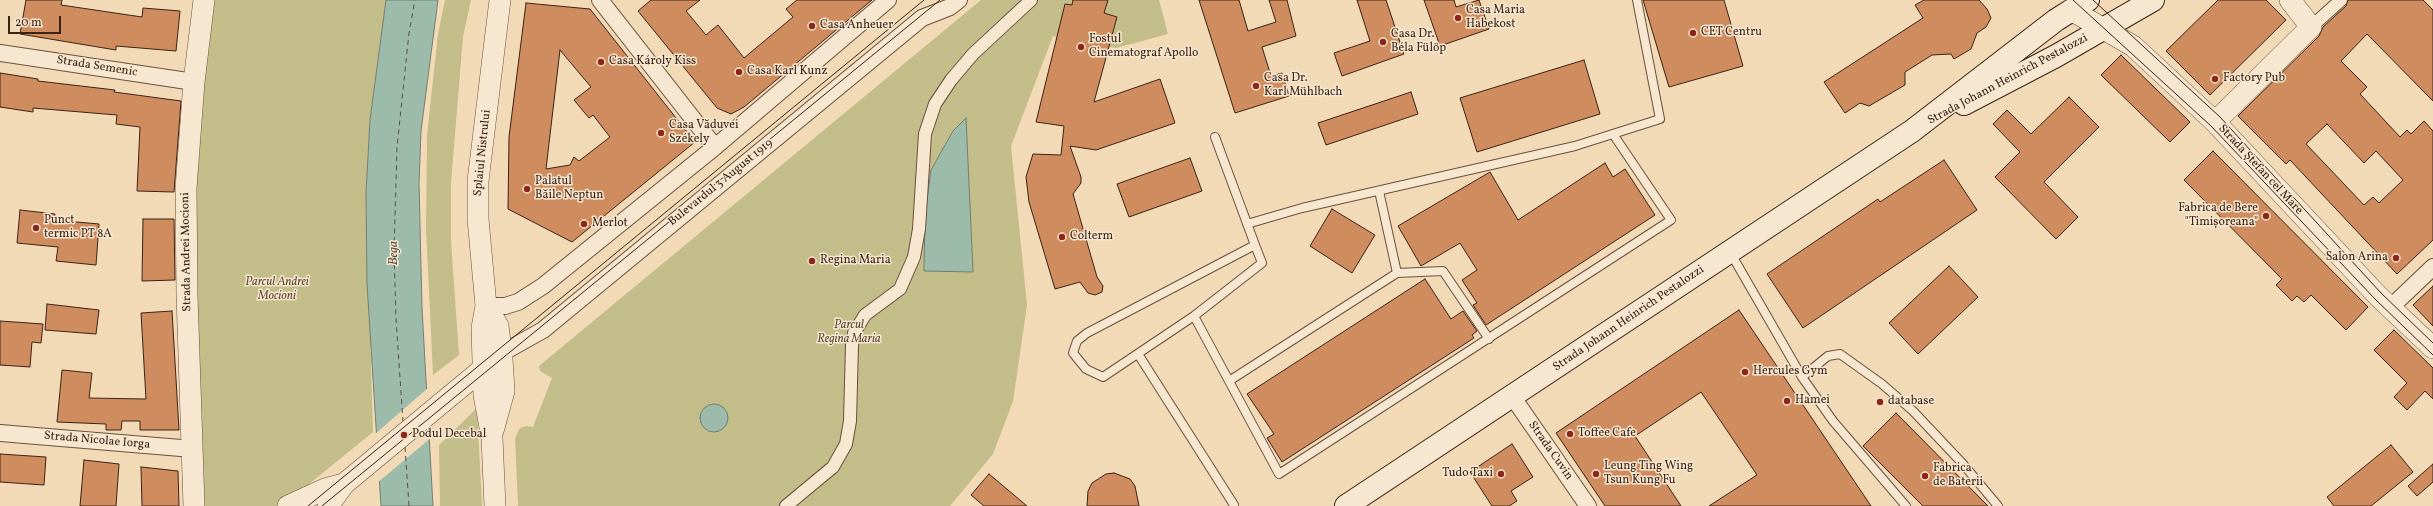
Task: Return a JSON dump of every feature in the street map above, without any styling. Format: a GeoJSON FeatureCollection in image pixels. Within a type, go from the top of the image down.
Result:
{"type":"FeatureCollection","features":[{"type":"Feature","properties":{"kind":"main road","name":"Strada Johann Heinrich Pestalozzi"},"geometry":{"type":"LineString","coordinates":[[1912,131],[2056,56],[2152,0]]}},
{"type":"Feature","properties":{"kind":"main road","name":"Strada Johann Heinrich Pestalozzi"},"geometry":{"type":"LineString","coordinates":[[1346,506],[1912,131],[2080,5]]}},
{"type":"Feature","properties":{"kind":"street","name":"Strada Andrei Mocioni"},"geometry":{"type":"LineString","coordinates":[[194,506],[186,239],[187,180],[194,82],[204,0]]}},
{"type":"Feature","properties":{"kind":"street","name":"Splaiul Nistrului"},"geometry":{"type":"LineString","coordinates":[[495,506],[492,438],[484,395],[482,328],[486,306],[478,219],[478,181],[500,0]]}},
{"type":"Feature","properties":{"kind":"street"},"geometry":{"type":"LineString","coordinates":[[600,0],[714,147]]}},
{"type":"Feature","properties":{"kind":"street"},"geometry":{"type":"LineString","coordinates":[[486,306],[505,306],[518,302],[543,286],[714,147],[888,0]]}},
{"type":"Feature","properties":{"kind":"street","name":"Bulevardul 3 August 1919"},"geometry":{"type":"LineString","coordinates":[[484,367],[502,353],[543,330],[922,18],[950,7],[959,0]]}},
{"type":"Feature","properties":{"kind":"street"},"geometry":{"type":"LineString","coordinates":[[786,506],[833,467],[846,444],[850,421],[852,346],[854,332],[865,315],[900,289],[914,256],[919,229],[924,134],[935,104],[951,80],[973,54],[1031,0]]}},
{"type":"Feature","properties":{"kind":"street"},"geometry":{"type":"LineString","coordinates":[[2290,0],[2311,27]]}},
{"type":"Feature","properties":{"kind":"street"},"geometry":{"type":"LineString","coordinates":[[2215,122],[2311,27],[2341,0]]}},
{"type":"Feature","properties":{"kind":"street","name":"Strada Ștefan cel Mare"},"geometry":{"type":"LineString","coordinates":[[2080,5],[2104,28],[2133,46],[2215,122],[2391,307],[2433,348]]}},
{"type":"Feature","properties":{"kind":"street","name":"Strada Semenic"},"geometry":{"type":"LineString","coordinates":[[0,52],[194,82]]}},
{"type":"Feature","properties":{"kind":"street"},"geometry":{"type":"LineString","coordinates":[[2391,307],[2433,267]]}},
{"type":"Feature","properties":{"kind":"street","name":"Splaiul Nistrului"},"geometry":{"type":"LineString","coordinates":[[486,306],[498,326],[502,353],[504,391],[492,438]]}},
{"type":"Feature","properties":{"kind":"street"},"geometry":{"type":"LineString","coordinates":[[328,506],[344,484],[484,367]]}},
{"type":"Feature","properties":{"kind":"street","name":"Strada Cuvin"},"geometry":{"type":"LineString","coordinates":[[1512,396],[1588,506]]}},
{"type":"Feature","properties":{"kind":"street","name":"Strada Nicolae Iorga"},"geometry":{"type":"LineString","coordinates":[[0,433],[193,449]]}},
{"type":"Feature","properties":{"kind":"street"},"geometry":{"type":"LineString","coordinates":[[288,506],[325,489],[344,484]]}},
{"type":"Feature","properties":{"kind":"lane"},"geometry":{"type":"LineString","coordinates":[[1247,224],[1302,208],[1575,146],[1660,119],[1637,0]]}},
{"type":"Feature","properties":{"kind":"lane"},"geometry":{"type":"LineString","coordinates":[[1194,316],[1279,474],[1671,220],[1613,134]]}},
{"type":"Feature","properties":{"kind":"lane"},"geometry":{"type":"LineString","coordinates":[[1215,137],[1262,263],[1194,316],[1103,377],[1086,369],[1073,353],[1077,341],[1093,330],[1255,245]]}},
{"type":"Feature","properties":{"kind":"lane"},"geometry":{"type":"LineString","coordinates":[[1379,191],[1397,273]]}},
{"type":"Feature","properties":{"kind":"lane"},"geometry":{"type":"LineString","coordinates":[[1730,252],[1802,377],[1833,421],[1906,506]]}},
{"type":"Feature","properties":{"kind":"lane"},"geometry":{"type":"LineString","coordinates":[[1229,381],[1397,273],[1443,271],[1488,339]]}},
{"type":"Feature","properties":{"kind":"lane"},"geometry":{"type":"LineString","coordinates":[[1138,354],[1234,505]]}},
{"type":"Feature","properties":{"kind":"lane"},"geometry":{"type":"LineString","coordinates":[[1802,377],[1828,356],[1840,354],[1882,384],[1913,411],[1963,464],[1998,506]]}},
{"type":"Feature","properties":{"kind":"green space","name":"Parcul Andrei Mocioni"},"geometry":{"type":"Polygon","coordinates":[[[204,0],[386,0],[370,120],[366,193],[373,432],[282,506],[195,506],[187,295],[204,0]]]}},
{"type":"Feature","properties":{"kind":"green space"},"geometry":{"type":"Polygon","coordinates":[[[445,0],[471,0],[463,37],[451,183],[451,241],[459,355],[433,375],[426,229],[427,135],[438,34],[445,0]]]}},
{"type":"Feature","properties":{"kind":"green space","name":"Parcul Regina Maria"},"geometry":{"type":"Polygon","coordinates":[[[981,0],[1159,0],[1168,34],[1116,48],[1053,36],[1011,146],[1027,305],[1013,401],[993,454],[950,506],[518,506],[515,438],[520,428],[527,426],[533,427],[552,378],[540,371],[539,366],[981,0]]]}},
{"type":"Feature","properties":{"kind":"green space"},"geometry":{"type":"Polygon","coordinates":[[[477,408],[482,506],[440,506],[439,445],[477,408]]]}},
{"type":"Feature","properties":{"kind":"water","name":"Bega"},"geometry":{"type":"Polygon","coordinates":[[[386,0],[438,0],[421,131],[419,183],[422,308],[433,506],[381,506],[367,283],[366,193],[370,120],[386,0]]]}},
{"type":"Feature","properties":{"kind":"water"},"geometry":{"type":"Polygon","coordinates":[[[966,118],[973,272],[924,271],[925,215],[931,170],[953,131],[966,118]]]}},
{"type":"Feature","properties":{"kind":"water"},"geometry":{"type":"Polygon","coordinates":[[[714,404],[724,408],[728,418],[724,428],[714,432],[704,428],[700,418],[704,408],[714,404]]]}},
{"type":"Feature","properties":{"kind":"pier"},"geometry":{"type":"Polygon","coordinates":[[[429,387],[432,437],[377,483],[374,435],[429,387]]]}},
{"type":"Feature","properties":{"kind":"building"},"geometry":{"type":"Polygon","coordinates":[[[26,0],[62,0],[61,5],[142,17],[143,8],[180,11],[176,51],[116,46],[116,50],[20,34],[26,0]]]}},
{"type":"Feature","properties":{"kind":"building"},"geometry":{"type":"Polygon","coordinates":[[[651,0],[700,0],[686,11],[706,35],[718,25],[744,58],[793,17],[786,9],[797,0],[872,0],[744,107],[731,114],[717,108],[638,11],[651,0]]]}},
{"type":"Feature","properties":{"kind":"building"},"geometry":{"type":"Polygon","coordinates":[[[1073,0],[1108,0],[1104,13],[1117,17],[1094,102],[1160,79],[1175,123],[1096,150],[1070,146],[1081,177],[1081,183],[1073,194],[1097,277],[1103,286],[1102,292],[1095,295],[1088,293],[1080,282],[1055,289],[1029,202],[1026,177],[1033,154],[1061,155],[1064,126],[1036,122],[1065,4],[1072,5],[1073,0]]]}},
{"type":"Feature","properties":{"kind":"building"},"geometry":{"type":"Polygon","coordinates":[[[1199,0],[1239,0],[1248,31],[1276,22],[1269,0],[1287,0],[1296,36],[1262,47],[1271,76],[1282,73],[1289,96],[1235,113],[1199,0]]]}},
{"type":"Feature","properties":{"kind":"building","name":"Casa Dr. Béla Fülöp"},"geometry":{"type":"Polygon","coordinates":[[[1357,0],[1386,0],[1404,54],[1342,76],[1334,53],[1370,41],[1357,0]]]}},
{"type":"Feature","properties":{"kind":"building","name":"Casa Maria Habekost"},"geometry":{"type":"Polygon","coordinates":[[[1424,0],[1454,0],[1456,7],[1479,0],[1489,29],[1440,46],[1424,0]]]}},
{"type":"Feature","properties":{"kind":"building","name":"CET Centru"},"geometry":{"type":"Polygon","coordinates":[[[1643,0],[1724,0],[1743,66],[1669,87],[1643,0]]]}},
{"type":"Feature","properties":{"kind":"building"},"geometry":{"type":"Polygon","coordinates":[[[1924,0],[1979,0],[1987,9],[1991,18],[1986,27],[1977,33],[1971,49],[1954,59],[1951,54],[1932,55],[1905,72],[1905,85],[1869,106],[1860,103],[1845,113],[1824,82],[1923,18],[1915,5],[1924,0]]]}},
{"type":"Feature","properties":{"kind":"building"},"geometry":{"type":"Polygon","coordinates":[[[2218,0],[2266,0],[2286,20],[2210,95],[2166,51],[2218,0]]]}},
{"type":"Feature","properties":{"kind":"building"},"geometry":{"type":"Polygon","coordinates":[[[2348,0],[2423,0],[2433,10],[2433,101],[2367,34],[2341,61],[2367,87],[2360,94],[2400,137],[2407,130],[2411,134],[2424,121],[2433,131],[2433,240],[2397,274],[2290,160],[2286,164],[2238,116],[2319,36],[2323,27],[2346,6],[2348,0]],[[2327,124],[2306,144],[2364,205],[2373,197],[2379,203],[2403,180],[2376,151],[2364,163],[2327,124]]]}},
{"type":"Feature","properties":{"kind":"building"},"geometry":{"type":"Polygon","coordinates":[[[526,3],[590,9],[695,142],[572,242],[508,209],[509,137],[526,3]],[[560,50],[546,169],[570,165],[574,157],[579,161],[610,137],[593,115],[589,118],[574,100],[591,87],[560,50]]]}},
{"type":"Feature","properties":{"kind":"building"},"geometry":{"type":"Polygon","coordinates":[[[2121,55],[2190,122],[2170,142],[2101,75],[2121,55]]]}},
{"type":"Feature","properties":{"kind":"building"},"geometry":{"type":"Polygon","coordinates":[[[1584,60],[1600,114],[1477,152],[1460,98],[1584,60]]]}},
{"type":"Feature","properties":{"kind":"building"},"geometry":{"type":"Polygon","coordinates":[[[0,73],[38,79],[38,81],[115,90],[114,92],[181,101],[174,192],[137,191],[140,127],[116,124],[117,115],[33,108],[33,112],[0,107],[0,73]]]}},
{"type":"Feature","properties":{"kind":"building"},"geometry":{"type":"Polygon","coordinates":[[[1411,92],[1418,114],[1326,145],[1318,123],[1411,92]]]}},
{"type":"Feature","properties":{"kind":"building"},"geometry":{"type":"Polygon","coordinates":[[[2069,97],[2099,127],[2044,182],[2078,217],[2056,239],[1995,177],[2020,152],[1993,124],[2007,110],[2031,134],[2069,97]]]}},
{"type":"Feature","properties":{"kind":"building"},"geometry":{"type":"Polygon","coordinates":[[[2213,151],[2368,307],[2346,330],[2311,295],[2304,302],[2297,296],[2292,301],[2276,285],[2282,279],[2184,180],[2213,151]]]}},
{"type":"Feature","properties":{"kind":"building"},"geometry":{"type":"Polygon","coordinates":[[[1190,158],[1202,191],[1129,217],[1117,184],[1190,158]]]}},
{"type":"Feature","properties":{"kind":"building"},"geometry":{"type":"Polygon","coordinates":[[[1944,160],[1977,210],[1803,328],[1767,274],[1878,199],[1880,202],[1944,160]]]}},
{"type":"Feature","properties":{"kind":"building"},"geometry":{"type":"Polygon","coordinates":[[[1605,163],[1613,177],[1625,169],[1655,215],[1486,325],[1473,305],[1477,303],[1462,280],[1477,270],[1460,243],[1421,266],[1398,226],[1490,172],[1518,220],[1605,163]]]}},
{"type":"Feature","properties":{"kind":"building"},"geometry":{"type":"Polygon","coordinates":[[[1332,209],[1375,235],[1352,273],[1310,246],[1332,209]]]}},
{"type":"Feature","properties":{"kind":"building"},"geometry":{"type":"Polygon","coordinates":[[[20,210],[55,214],[54,220],[99,224],[96,265],[56,261],[58,247],[17,243],[20,210]]]}},
{"type":"Feature","properties":{"kind":"building"},"geometry":{"type":"Polygon","coordinates":[[[143,219],[174,219],[175,280],[142,281],[143,219]]]}},
{"type":"Feature","properties":{"kind":"building"},"geometry":{"type":"Polygon","coordinates":[[[1949,266],[1978,297],[1918,354],[1889,323],[1949,266]]]}},
{"type":"Feature","properties":{"kind":"building"},"geometry":{"type":"Polygon","coordinates":[[[1425,279],[1451,319],[1463,311],[1477,331],[1472,335],[1474,338],[1282,462],[1267,438],[1274,434],[1247,394],[1425,279]]]}},
{"type":"Feature","properties":{"kind":"building"},"geometry":{"type":"Polygon","coordinates":[[[2433,286],[2433,326],[2413,305],[2433,286]]]}},
{"type":"Feature","properties":{"kind":"building"},"geometry":{"type":"Polygon","coordinates":[[[47,304],[99,310],[96,334],[45,330],[47,304]]]}},
{"type":"Feature","properties":{"kind":"building"},"geometry":{"type":"Polygon","coordinates":[[[1739,310],[1871,506],[1709,506],[1757,475],[1701,392],[1635,436],[1681,506],[1605,506],[1556,433],[1739,310]]]}},
{"type":"Feature","properties":{"kind":"building"},"geometry":{"type":"Polygon","coordinates":[[[172,311],[179,430],[140,430],[140,421],[122,421],[121,430],[106,430],[106,424],[57,422],[62,370],[92,373],[89,398],[146,399],[141,313],[172,311]]]}},
{"type":"Feature","properties":{"kind":"building"},"geometry":{"type":"Polygon","coordinates":[[[0,321],[43,324],[41,343],[32,342],[30,367],[0,365],[0,321]]]}},
{"type":"Feature","properties":{"kind":"building"},"geometry":{"type":"Polygon","coordinates":[[[2394,330],[2433,368],[2433,399],[2425,391],[2407,410],[2394,397],[2407,383],[2374,350],[2394,330]]]}},
{"type":"Feature","properties":{"kind":"building","name":"Fabrica de Baterii"},"geometry":{"type":"Polygon","coordinates":[[[1896,413],[1988,506],[1923,506],[1863,446],[1896,413]]]}},
{"type":"Feature","properties":{"kind":"building","name":"Tudo Taxi"},"geometry":{"type":"Polygon","coordinates":[[[1512,444],[1533,477],[1511,491],[1517,501],[1509,506],[1492,506],[1470,472],[1512,444]]]}},
{"type":"Feature","properties":{"kind":"building"},"geometry":{"type":"Polygon","coordinates":[[[2391,445],[2413,472],[2371,506],[2334,506],[2327,497],[2391,445]]]}},
{"type":"Feature","properties":{"kind":"building"},"geometry":{"type":"Polygon","coordinates":[[[0,454],[46,457],[44,485],[0,482],[0,454]]]}},
{"type":"Feature","properties":{"kind":"building"},"geometry":{"type":"Polygon","coordinates":[[[84,460],[119,464],[116,506],[80,506],[84,460]]]}},
{"type":"Feature","properties":{"kind":"building"},"geometry":{"type":"Polygon","coordinates":[[[2433,464],[2433,482],[2417,496],[2408,486],[2433,464]]]}},
{"type":"Feature","properties":{"kind":"building"},"geometry":{"type":"Polygon","coordinates":[[[141,467],[178,471],[179,506],[142,506],[141,467]]]}},
{"type":"Feature","properties":{"kind":"building"},"geometry":{"type":"Polygon","coordinates":[[[1114,473],[1130,479],[1135,486],[1139,506],[1087,506],[1088,491],[1092,483],[1106,474],[1114,473]]]}},
{"type":"Feature","properties":{"kind":"building"},"geometry":{"type":"Polygon","coordinates":[[[989,474],[1027,506],[984,506],[971,495],[989,474]]]}},
{"type":"Feature","properties":{"kind":"ferry route"},"geometry":{"type":"LineString","coordinates":[[403,422],[396,319],[394,251],[397,147],[409,33],[415,0]]}},
{"type":"Feature","properties":{"kind":"ferry route"},"geometry":{"type":"LineString","coordinates":[[405,447],[409,506]]}},
{"type":"Feature","properties":{"kind":"tram line"},"geometry":{"type":"LineString","coordinates":[[308,506],[924,0]]}},
{"type":"Feature","properties":{"kind":"tram line"},"geometry":{"type":"LineString","coordinates":[[322,506],[940,0]]}},
{"type":"Feature","properties":{"kind":"tram line"},"geometry":{"type":"LineString","coordinates":[[2073,0],[2211,126],[2375,299],[2433,355]]}},
{"type":"Feature","properties":{"kind":"tram line"},"geometry":{"type":"LineString","coordinates":[[2093,0],[2220,117],[2381,293],[2433,343]]}},
{"type":"Feature","properties":{"kind":"place","name":"Casa Maria Habekost"},"geometry":{"type":"Point","coordinates":[1458,18]}},
{"type":"Feature","properties":{"kind":"place","name":"Casa Anheuer"},"geometry":{"type":"Point","coordinates":[812,26]}},
{"type":"Feature","properties":{"kind":"place","name":"CET Centru"},"geometry":{"type":"Point","coordinates":[1693,33]}},
{"type":"Feature","properties":{"kind":"place","name":"Casa Dr. Béla Fülöp"},"geometry":{"type":"Point","coordinates":[1383,42]}},
{"type":"Feature","properties":{"kind":"place","name":"Fostul Cinematograf Apollo"},"geometry":{"type":"Point","coordinates":[1081,47]}},
{"type":"Feature","properties":{"kind":"place","name":"Casa Károly Kiss"},"geometry":{"type":"Point","coordinates":[601,62]}},
{"type":"Feature","properties":{"kind":"place","name":"Casa Karl Kunz"},"geometry":{"type":"Point","coordinates":[739,72]}},
{"type":"Feature","properties":{"kind":"place","name":"Factory Pub"},"geometry":{"type":"Point","coordinates":[2215,79]}},
{"type":"Feature","properties":{"kind":"place","name":"Casa Dr. Karl Mühlbach"},"geometry":{"type":"Point","coordinates":[1256,86]}},
{"type":"Feature","properties":{"kind":"place","name":"Casa Văduvei Székely"},"geometry":{"type":"Point","coordinates":[661,133]}},
{"type":"Feature","properties":{"kind":"place","name":"Palatul Băile Neptun"},"geometry":{"type":"Point","coordinates":[527,189]}},
{"type":"Feature","properties":{"kind":"place","name":"Fabrica de Bere \"Timișoreana\""},"geometry":{"type":"Point","coordinates":[2266,216]}},
{"type":"Feature","properties":{"kind":"place","name":"Merlot"},"geometry":{"type":"Point","coordinates":[584,224]}},
{"type":"Feature","properties":{"kind":"place","name":"Punct termic PT 8A"},"geometry":{"type":"Point","coordinates":[36,228]}},
{"type":"Feature","properties":{"kind":"place","name":"Colterm"},"geometry":{"type":"Point","coordinates":[1062,237]}},
{"type":"Feature","properties":{"kind":"place","name":"Salon Arina"},"geometry":{"type":"Point","coordinates":[2396,258]}},
{"type":"Feature","properties":{"kind":"place","name":"Regina Maria"},"geometry":{"type":"Point","coordinates":[812,261]}},
{"type":"Feature","properties":{"kind":"place","name":"Hercules Gym"},"geometry":{"type":"Point","coordinates":[1745,372]}},
{"type":"Feature","properties":{"kind":"place","name":"Hamei"},"geometry":{"type":"Point","coordinates":[1787,401]}},
{"type":"Feature","properties":{"kind":"place","name":"database"},"geometry":{"type":"Point","coordinates":[1880,402]}},
{"type":"Feature","properties":{"kind":"place","name":"Toffee Cafe"},"geometry":{"type":"Point","coordinates":[1570,434]}},
{"type":"Feature","properties":{"kind":"place","name":"Podul Decebal"},"geometry":{"type":"Point","coordinates":[404,435]}},
{"type":"Feature","properties":{"kind":"place","name":"Tudo Taxi"},"geometry":{"type":"Point","coordinates":[1501,474]}},
{"type":"Feature","properties":{"kind":"place","name":"Leung Ting Wing Tsun Kung Fu"},"geometry":{"type":"Point","coordinates":[1596,474]}},
{"type":"Feature","properties":{"kind":"place","name":"Fabrica de Baterii"},"geometry":{"type":"Point","coordinates":[1925,476]}}]}
